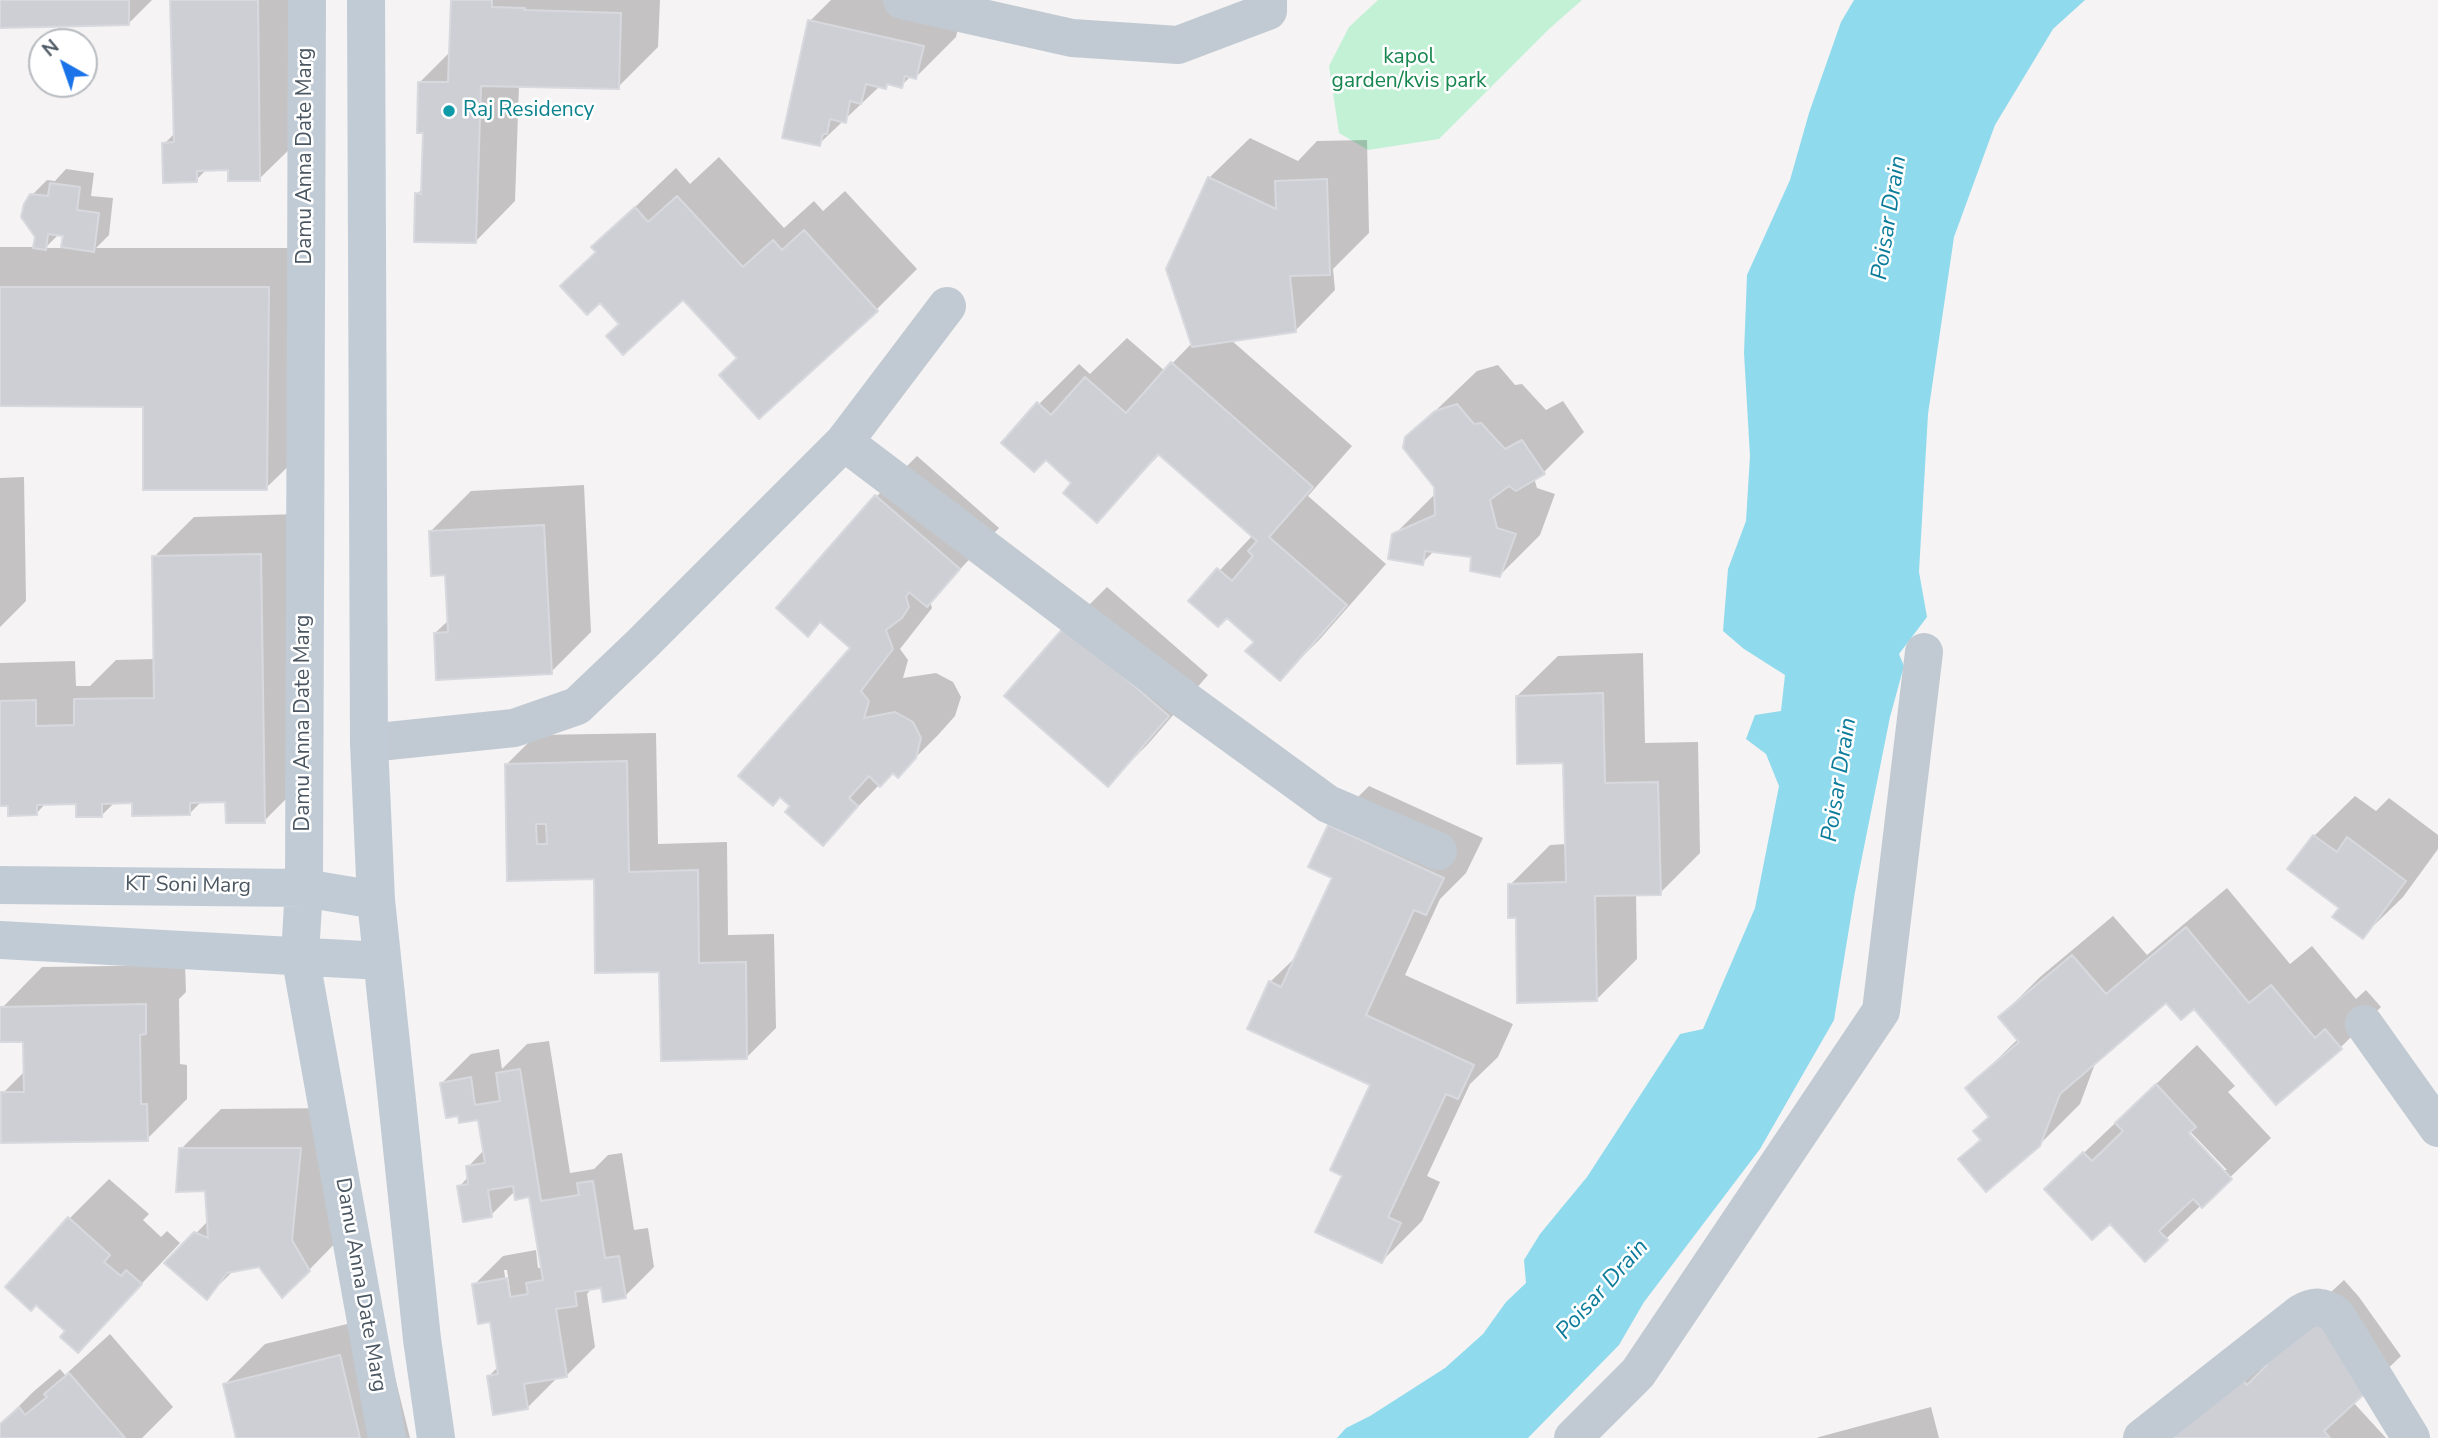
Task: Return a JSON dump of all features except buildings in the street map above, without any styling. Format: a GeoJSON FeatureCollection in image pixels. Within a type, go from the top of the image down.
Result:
{"type":"FeatureCollection","features":[{"type":"Feature","properties":{"kind":"street","name":"Damu Anna Date Marg"},"geometry":{"type":"LineString","coordinates":[[307,0],[304,888],[300,955],[387,1438]]}},
{"type":"Feature","properties":{"kind":"street"},"geometry":{"type":"LineString","coordinates":[[366,0],[369,743],[376,900],[422,1339],[436,1438]]}},
{"type":"Feature","properties":{"kind":"street"},"geometry":{"type":"LineString","coordinates":[[902,0],[1072,38],[1178,44],[1272,4]]}},
{"type":"Feature","properties":{"kind":"street"},"geometry":{"type":"LineString","coordinates":[[369,743],[514,727],[576,706],[642,644],[844,442],[947,306]]}},
{"type":"Feature","properties":{"kind":"street"},"geometry":{"type":"LineString","coordinates":[[844,442],[1185,700],[1328,804],[1437,850]]}},
{"type":"Feature","properties":{"kind":"street"},"geometry":{"type":"LineString","coordinates":[[1573,1438],[1638,1373],[1881,1012],[1924,652]]}},
{"type":"Feature","properties":{"kind":"street","name":"KT Soni Marg"},"geometry":{"type":"LineString","coordinates":[[0,885],[304,888],[376,900]]}},
{"type":"Feature","properties":{"kind":"street"},"geometry":{"type":"LineString","coordinates":[[0,940],[383,961]]}},
{"type":"Feature","properties":{"kind":"street"},"geometry":{"type":"LineString","coordinates":[[2364,1024],[2436,1122]]}},
{"type":"Feature","properties":{"kind":"street"},"geometry":{"type":"LineString","coordinates":[[2142,1438],[2301,1313],[2309,1308],[2323,1307],[2336,1315],[2411,1438]]}},
{"type":"Feature","properties":{"kind":"green space","name":"kapol garden/kvis park"},"geometry":{"type":"Polygon","coordinates":[[[1378,0],[1582,0],[1549,29],[1439,139],[1368,150],[1339,133],[1329,66],[1349,27],[1378,0]]]}},
{"type":"Feature","properties":{"kind":"water","name":"Poisar Drain"},"geometry":{"type":"Polygon","coordinates":[[[1854,0],[2085,0],[2053,29],[1995,125],[1954,237],[1928,414],[1919,572],[1927,617],[1899,654],[1904,666],[1890,717],[1855,892],[1834,1020],[1760,1149],[1644,1302],[1619,1345],[1528,1438],[1337,1438],[1346,1428],[1370,1416],[1445,1368],[1483,1334],[1506,1302],[1526,1283],[1524,1260],[1540,1234],[1587,1177],[1680,1034],[1703,1029],[1755,908],[1779,786],[1766,754],[1746,739],[1755,715],[1781,711],[1785,675],[1744,649],[1723,631],[1728,569],[1746,521],[1750,456],[1744,353],[1747,275],[1790,180],[1809,113],[1841,22],[1854,0]]]}},
{"type":"Feature","properties":{"kind":"place","name":"Raj Residency"},"geometry":{"type":"Point","coordinates":[449,111]}}]}
